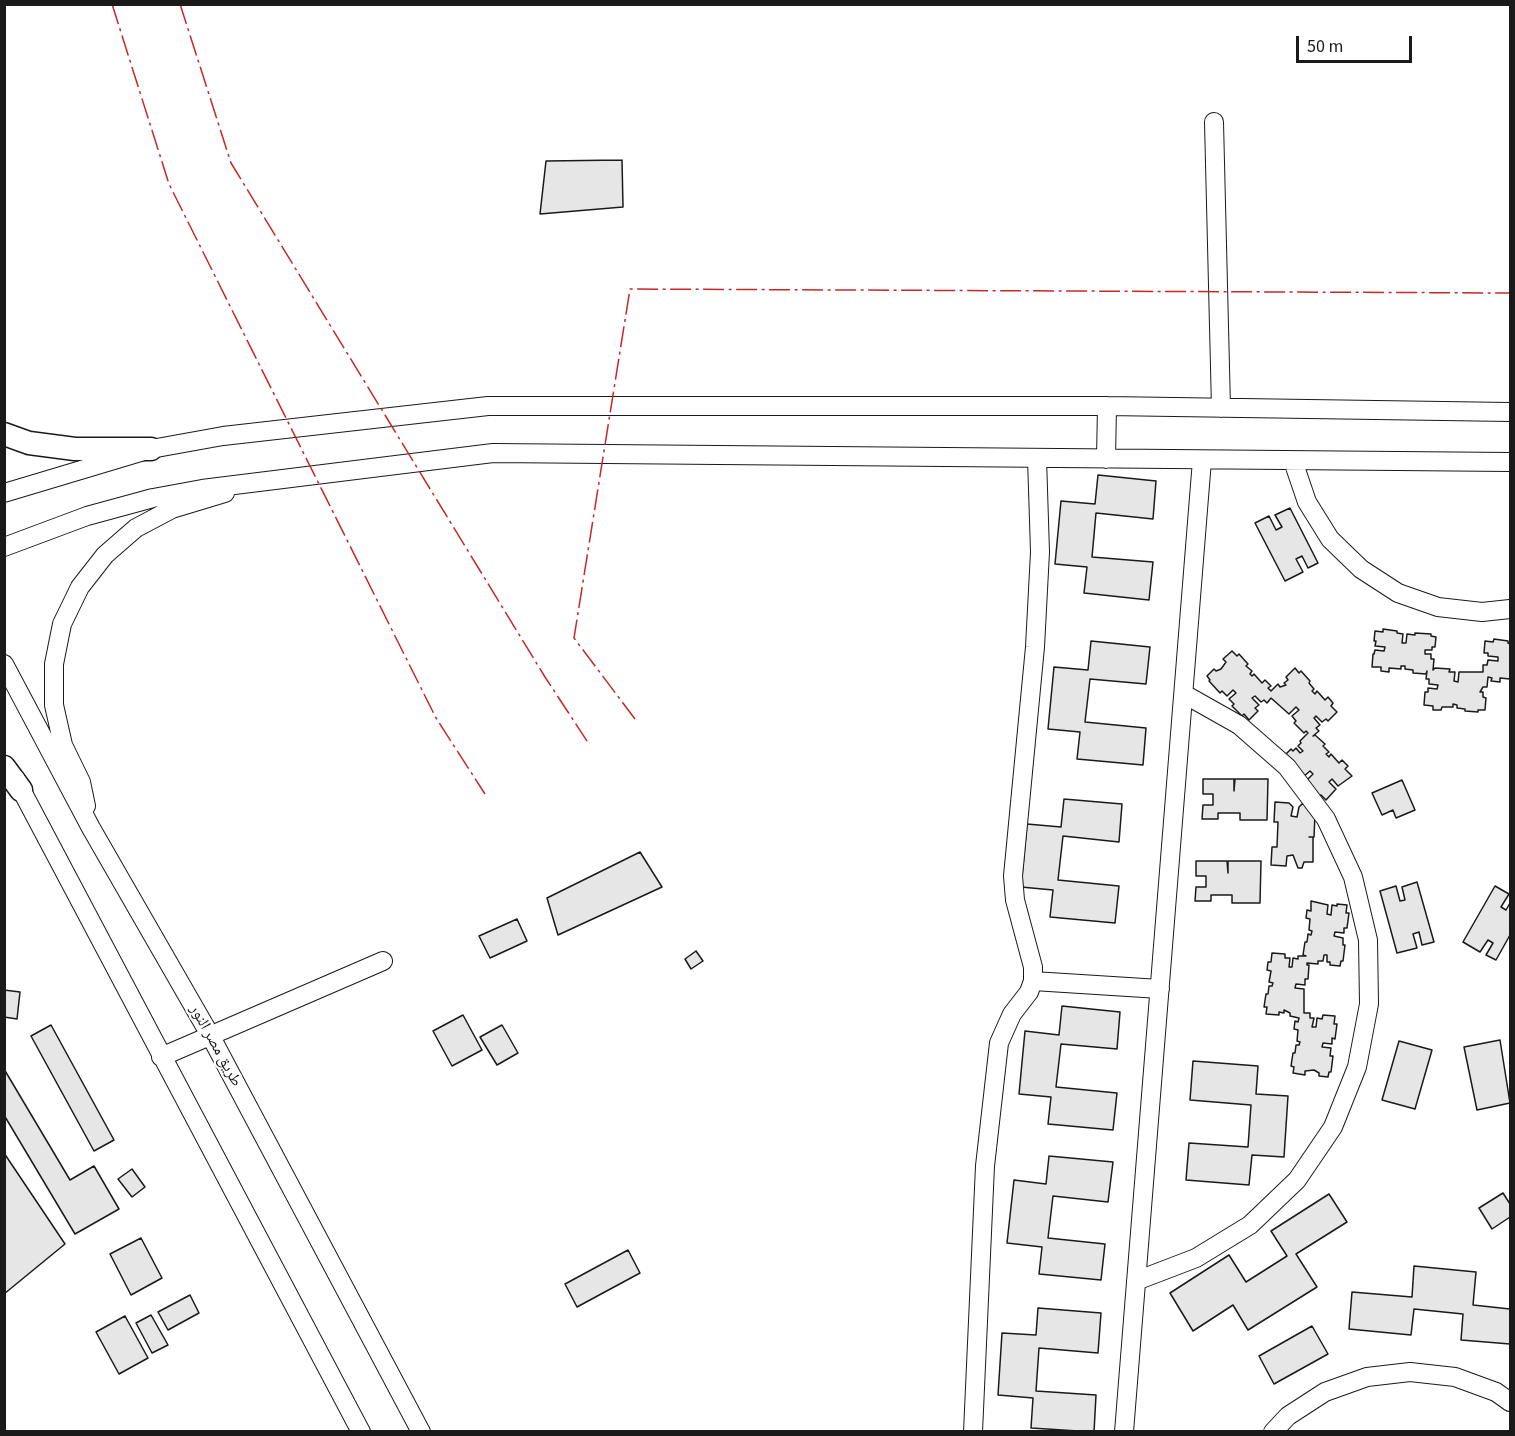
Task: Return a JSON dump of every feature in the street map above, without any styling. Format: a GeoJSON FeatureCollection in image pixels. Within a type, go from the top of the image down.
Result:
{"type":"FeatureCollection","features":[{"type":"Feature","properties":{"kind":"main road"},"geometry":{"type":"LineString","coordinates":[[4,434],[29,443],[75,449],[151,449]]}},
{"type":"Feature","properties":{"kind":"main road"},"geometry":{"type":"LineString","coordinates":[[4,767],[21,790]]}},
{"type":"Feature","properties":{"kind":"street"},"geometry":{"type":"LineString","coordinates":[[1214,122],[1221,408]]}},
{"type":"Feature","properties":{"kind":"street"},"geometry":{"type":"LineString","coordinates":[[4,493],[151,449],[223,436],[488,406],[1107,406],[1510,412]]}},
{"type":"Feature","properties":{"kind":"street"},"geometry":{"type":"LineString","coordinates":[[1106,459],[1107,406]]}},
{"type":"Feature","properties":{"kind":"street"},"geometry":{"type":"LineString","coordinates":[[4,547],[87,516],[153,498],[254,482],[493,453],[1510,462]]}},
{"type":"Feature","properties":{"kind":"street"},"geometry":{"type":"LineString","coordinates":[[973,1431],[985,1166],[999,1043],[1012,1014],[1029,992],[1033,981],[1033,967],[1012,876],[1035,647],[1040,552],[1036,458]]}},
{"type":"Feature","properties":{"kind":"street"},"geometry":{"type":"LineString","coordinates":[[1124,1431],[1203,460]]}},
{"type":"Feature","properties":{"kind":"street"},"geometry":{"type":"LineString","coordinates":[[1293,461],[1307,502],[1330,538],[1361,569],[1398,593],[1438,607],[1482,612],[1510,609]]}},
{"type":"Feature","properties":{"kind":"street"},"geometry":{"type":"LineString","coordinates":[[90,828],[81,782],[63,745],[54,705],[54,664],[62,624],[80,587],[105,555],[136,528],[172,509],[211,499],[254,482]]}},
{"type":"Feature","properties":{"kind":"street","name":"طريق مصر النور"},"geometry":{"type":"LineString","coordinates":[[4,664],[90,828],[210,1035],[421,1431]]}},
{"type":"Feature","properties":{"kind":"street"},"geometry":{"type":"LineString","coordinates":[[1136,1281],[1196,1258],[1241,1230],[1297,1180],[1333,1127],[1357,1067],[1369,1004],[1368,940],[1361,908],[1353,877],[1326,819],[1287,767],[1239,725],[1184,693]]}},
{"type":"Feature","properties":{"kind":"street"},"geometry":{"type":"LineString","coordinates":[[4,758],[361,1431]]}},
{"type":"Feature","properties":{"kind":"street"},"geometry":{"type":"LineString","coordinates":[[161,1057],[382,961]]}},
{"type":"Feature","properties":{"kind":"street"},"geometry":{"type":"LineString","coordinates":[[1033,981],[1160,989]]}},
{"type":"Feature","properties":{"kind":"street"},"geometry":{"type":"LineString","coordinates":[[1273,1431],[1288,1416],[1325,1392],[1367,1377],[1410,1372],[1455,1377],[1496,1392],[1510,1402]]}},
{"type":"Feature","properties":{"kind":"building"},"geometry":{"type":"Polygon","coordinates":[[[622,160],[623,207],[540,214],[546,161],[622,160]]]}},
{"type":"Feature","properties":{"kind":"building"},"geometry":{"type":"Polygon","coordinates":[[[1098,475],[1156,481],[1153,519],[1096,513],[1092,557],[1153,562],[1149,600],[1084,593],[1087,567],[1055,564],[1061,501],[1095,504],[1098,475]]]}},
{"type":"Feature","properties":{"kind":"building"},"geometry":{"type":"Polygon","coordinates":[[[1290,508],[1318,563],[1308,568],[1302,556],[1296,559],[1303,572],[1285,581],[1255,523],[1269,516],[1276,530],[1282,527],[1275,515],[1290,508]]]}},
{"type":"Feature","properties":{"kind":"building"},"geometry":{"type":"Polygon","coordinates":[[[1383,629],[1403,634],[1402,643],[1406,643],[1407,634],[1431,634],[1436,637],[1435,647],[1432,647],[1432,650],[1425,650],[1425,654],[1431,654],[1431,659],[1434,659],[1433,670],[1435,668],[1450,669],[1449,672],[1455,672],[1454,681],[1458,682],[1459,672],[1483,672],[1483,665],[1487,665],[1488,660],[1498,661],[1498,657],[1484,653],[1485,641],[1493,642],[1494,639],[1508,641],[1510,644],[1510,679],[1500,678],[1500,682],[1491,681],[1492,678],[1488,677],[1487,687],[1483,687],[1480,692],[1483,692],[1483,697],[1486,698],[1485,710],[1465,711],[1453,704],[1453,707],[1433,710],[1433,706],[1424,705],[1425,692],[1428,692],[1428,688],[1437,689],[1438,685],[1429,684],[1429,679],[1426,679],[1427,671],[1426,674],[1413,673],[1413,670],[1401,666],[1401,669],[1389,668],[1389,672],[1381,671],[1381,667],[1372,667],[1375,650],[1384,651],[1385,647],[1375,646],[1375,631],[1383,632],[1383,629]]]}},
{"type":"Feature","properties":{"kind":"building"},"geometry":{"type":"Polygon","coordinates":[[[1091,641],[1150,647],[1146,684],[1090,679],[1085,722],[1146,728],[1143,765],[1077,759],[1080,732],[1048,729],[1054,667],[1088,670],[1091,641]]]}},
{"type":"Feature","properties":{"kind":"building"},"geometry":{"type":"Polygon","coordinates":[[[1232,651],[1237,656],[1239,654],[1248,664],[1246,666],[1252,671],[1250,674],[1252,676],[1254,674],[1262,683],[1265,680],[1271,686],[1268,688],[1271,691],[1278,684],[1280,687],[1286,685],[1284,683],[1288,680],[1286,677],[1295,668],[1310,681],[1315,694],[1317,691],[1325,700],[1328,697],[1333,703],[1331,706],[1337,712],[1328,721],[1326,719],[1322,722],[1316,716],[1314,718],[1320,725],[1316,728],[1319,731],[1313,736],[1315,735],[1325,744],[1323,746],[1329,752],[1326,754],[1329,757],[1331,754],[1339,763],[1342,760],[1348,766],[1345,769],[1352,776],[1338,786],[1332,779],[1329,782],[1336,789],[1326,800],[1321,795],[1319,796],[1307,780],[1313,774],[1310,771],[1303,777],[1284,756],[1291,749],[1293,751],[1296,748],[1300,753],[1303,751],[1298,746],[1308,733],[1306,731],[1304,733],[1294,723],[1296,721],[1292,716],[1299,710],[1296,707],[1289,714],[1271,698],[1267,703],[1264,700],[1261,702],[1255,696],[1252,698],[1259,705],[1255,708],[1258,711],[1249,720],[1232,706],[1234,704],[1229,699],[1236,693],[1233,690],[1227,696],[1222,691],[1220,693],[1209,681],[1207,676],[1214,669],[1216,671],[1221,669],[1226,662],[1223,659],[1232,651]]]}},
{"type":"Feature","properties":{"kind":"building"},"geometry":{"type":"Polygon","coordinates":[[[1203,779],[1234,779],[1234,791],[1235,779],[1268,779],[1267,820],[1240,820],[1240,813],[1218,813],[1218,819],[1202,819],[1203,805],[1213,805],[1213,794],[1203,794],[1203,779]]]}},
{"type":"Feature","properties":{"kind":"building"},"geometry":{"type":"Polygon","coordinates":[[[1402,780],[1415,810],[1396,818],[1393,810],[1382,815],[1372,793],[1402,780]]]}},
{"type":"Feature","properties":{"kind":"building"},"geometry":{"type":"Polygon","coordinates":[[[1064,799],[1122,804],[1119,842],[1063,836],[1058,880],[1119,886],[1115,923],[1050,917],[1053,890],[1021,887],[1027,824],[1061,827],[1064,799]]]}},
{"type":"Feature","properties":{"kind":"building"},"geometry":{"type":"Polygon","coordinates":[[[1275,802],[1289,803],[1293,807],[1291,816],[1297,817],[1302,804],[1312,805],[1315,814],[1313,862],[1304,862],[1302,868],[1298,868],[1293,855],[1287,856],[1286,866],[1271,865],[1272,847],[1277,847],[1278,822],[1274,822],[1275,802]]]}},
{"type":"Feature","properties":{"kind":"building"},"geometry":{"type":"Polygon","coordinates":[[[640,852],[662,887],[558,935],[547,898],[640,852]]]}},
{"type":"Feature","properties":{"kind":"building"},"geometry":{"type":"Polygon","coordinates":[[[1196,861],[1227,861],[1228,873],[1228,861],[1261,861],[1260,903],[1232,903],[1232,895],[1211,895],[1211,901],[1195,901],[1196,887],[1206,887],[1206,876],[1196,876],[1196,861]]]}},
{"type":"Feature","properties":{"kind":"building"},"geometry":{"type":"Polygon","coordinates":[[[1417,882],[1434,942],[1422,945],[1419,932],[1413,934],[1417,948],[1397,953],[1380,891],[1396,886],[1400,901],[1405,900],[1402,887],[1417,882]]]}},
{"type":"Feature","properties":{"kind":"building"},"geometry":{"type":"Polygon","coordinates":[[[1495,886],[1509,894],[1501,907],[1506,910],[1510,903],[1510,935],[1496,960],[1486,955],[1493,943],[1488,940],[1480,952],[1463,942],[1495,886]]]}},
{"type":"Feature","properties":{"kind":"building"},"geometry":{"type":"Polygon","coordinates":[[[1311,901],[1328,905],[1327,914],[1331,915],[1332,905],[1337,906],[1337,904],[1347,905],[1346,913],[1349,913],[1344,933],[1335,932],[1334,936],[1343,938],[1343,945],[1345,945],[1340,966],[1330,965],[1330,962],[1327,962],[1327,955],[1324,955],[1323,961],[1318,961],[1318,964],[1307,963],[1309,965],[1308,979],[1305,979],[1305,985],[1296,984],[1295,988],[1304,989],[1304,1013],[1310,1013],[1310,1018],[1314,1018],[1312,1027],[1316,1027],[1317,1018],[1322,1019],[1323,1015],[1335,1016],[1334,1024],[1337,1024],[1335,1039],[1332,1038],[1332,1044],[1323,1043],[1322,1047],[1331,1048],[1330,1056],[1333,1056],[1328,1077],[1319,1076],[1319,1073],[1314,1070],[1305,1071],[1305,1075],[1293,1073],[1294,1067],[1291,1066],[1293,1053],[1300,1042],[1297,1041],[1298,1030],[1294,1029],[1295,1021],[1298,1022],[1299,1018],[1290,1016],[1290,1013],[1284,1010],[1284,1013],[1279,1012],[1279,1015],[1266,1014],[1267,1007],[1264,1007],[1269,986],[1273,983],[1269,982],[1271,971],[1267,970],[1272,953],[1285,954],[1285,958],[1290,958],[1289,967],[1292,967],[1293,958],[1306,956],[1303,955],[1305,942],[1312,931],[1309,930],[1310,919],[1306,918],[1307,910],[1311,911],[1311,901]]]}},
{"type":"Feature","properties":{"kind":"building"},"geometry":{"type":"Polygon","coordinates":[[[517,919],[527,941],[490,958],[479,936],[517,919]]]}},
{"type":"Feature","properties":{"kind":"building"},"geometry":{"type":"Polygon","coordinates":[[[696,951],[703,961],[691,969],[685,959],[696,951]]]}},
{"type":"Feature","properties":{"kind":"building"},"geometry":{"type":"Polygon","coordinates":[[[4,990],[20,992],[17,1019],[4,1017],[4,990]]]}},
{"type":"Feature","properties":{"kind":"building"},"geometry":{"type":"Polygon","coordinates":[[[1062,1006],[1120,1012],[1117,1049],[1061,1044],[1056,1087],[1117,1093],[1113,1130],[1048,1124],[1051,1097],[1019,1094],[1025,1031],[1059,1035],[1062,1006]]]}},
{"type":"Feature","properties":{"kind":"building"},"geometry":{"type":"Polygon","coordinates":[[[463,1015],[482,1050],[452,1066],[433,1031],[463,1015]]]}},
{"type":"Feature","properties":{"kind":"building"},"geometry":{"type":"Polygon","coordinates":[[[51,1025],[114,1140],[94,1151],[31,1036],[51,1025]]]}},
{"type":"Feature","properties":{"kind":"building"},"geometry":{"type":"Polygon","coordinates":[[[502,1025],[518,1053],[497,1065],[480,1037],[502,1025]]]}},
{"type":"Feature","properties":{"kind":"building"},"geometry":{"type":"Polygon","coordinates":[[[1500,1040],[1510,1103],[1477,1110],[1464,1047],[1500,1040]]]}},
{"type":"Feature","properties":{"kind":"building"},"geometry":{"type":"Polygon","coordinates":[[[1399,1041],[1432,1050],[1415,1109],[1382,1100],[1399,1041]]]}},
{"type":"Feature","properties":{"kind":"building"},"geometry":{"type":"Polygon","coordinates":[[[1193,1061],[1258,1066],[1256,1094],[1288,1096],[1284,1157],[1252,1155],[1249,1185],[1186,1180],[1189,1143],[1248,1147],[1251,1105],[1190,1100],[1193,1061]]]}},
{"type":"Feature","properties":{"kind":"building"},"geometry":{"type":"Polygon","coordinates":[[[4,1069],[70,1180],[94,1166],[119,1209],[75,1234],[4,1115],[4,1069]]]}},
{"type":"Feature","properties":{"kind":"building"},"geometry":{"type":"Polygon","coordinates":[[[4,1153],[65,1244],[4,1294],[4,1153]]]}},
{"type":"Feature","properties":{"kind":"building"},"geometry":{"type":"Polygon","coordinates":[[[1049,1156],[1113,1162],[1108,1202],[1053,1196],[1048,1238],[1105,1244],[1101,1280],[1039,1274],[1042,1247],[1007,1243],[1014,1180],[1046,1184],[1049,1156]]]}},
{"type":"Feature","properties":{"kind":"building"},"geometry":{"type":"Polygon","coordinates":[[[132,1169],[145,1187],[132,1197],[118,1179],[132,1169]]]}},
{"type":"Feature","properties":{"kind":"building"},"geometry":{"type":"Polygon","coordinates":[[[1503,1193],[1510,1204],[1510,1217],[1492,1229],[1479,1208],[1503,1193]]]}},
{"type":"Feature","properties":{"kind":"building"},"geometry":{"type":"Polygon","coordinates":[[[1329,1194],[1347,1222],[1296,1254],[1317,1287],[1248,1330],[1233,1305],[1193,1331],[1170,1293],[1229,1255],[1246,1282],[1287,1256],[1271,1231],[1329,1194]]]}},
{"type":"Feature","properties":{"kind":"building"},"geometry":{"type":"Polygon","coordinates":[[[141,1238],[162,1278],[131,1295],[110,1254],[141,1238]]]}},
{"type":"Feature","properties":{"kind":"building"},"geometry":{"type":"Polygon","coordinates":[[[628,1250],[640,1273],[577,1307],[565,1284],[628,1250]]]}},
{"type":"Feature","properties":{"kind":"building"},"geometry":{"type":"Polygon","coordinates":[[[1414,1266],[1476,1272],[1473,1305],[1510,1309],[1510,1344],[1461,1340],[1463,1314],[1414,1309],[1411,1335],[1349,1329],[1352,1292],[1412,1297],[1414,1266]]]}},
{"type":"Feature","properties":{"kind":"building"},"geometry":{"type":"Polygon","coordinates":[[[190,1295],[199,1313],[168,1330],[158,1312],[190,1295]]]}},
{"type":"Feature","properties":{"kind":"building"},"geometry":{"type":"Polygon","coordinates":[[[1038,1308],[1101,1313],[1098,1353],[1039,1348],[1036,1391],[1096,1395],[1094,1432],[1031,1428],[1033,1398],[998,1395],[1002,1333],[1036,1335],[1038,1308]]]}},
{"type":"Feature","properties":{"kind":"building"},"geometry":{"type":"Polygon","coordinates":[[[151,1315],[168,1345],[152,1353],[136,1323],[151,1315]]]}},
{"type":"Feature","properties":{"kind":"building"},"geometry":{"type":"Polygon","coordinates":[[[125,1316],[148,1358],[119,1374],[96,1332],[125,1316]]]}},
{"type":"Feature","properties":{"kind":"building"},"geometry":{"type":"Polygon","coordinates":[[[1312,1326],[1328,1354],[1274,1384],[1259,1356],[1312,1326]]]}},
{"type":"Feature","properties":{"kind":"power"},"geometry":{"type":"LineString","coordinates":[[112,4],[169,184],[436,718],[485,794]]}},
{"type":"Feature","properties":{"kind":"power"},"geometry":{"type":"LineString","coordinates":[[180,4],[231,163],[545,677],[589,744]]}},
{"type":"Feature","properties":{"kind":"power"},"geometry":{"type":"LineString","coordinates":[[635,719],[574,638],[630,289],[1510,293]]}}]}
